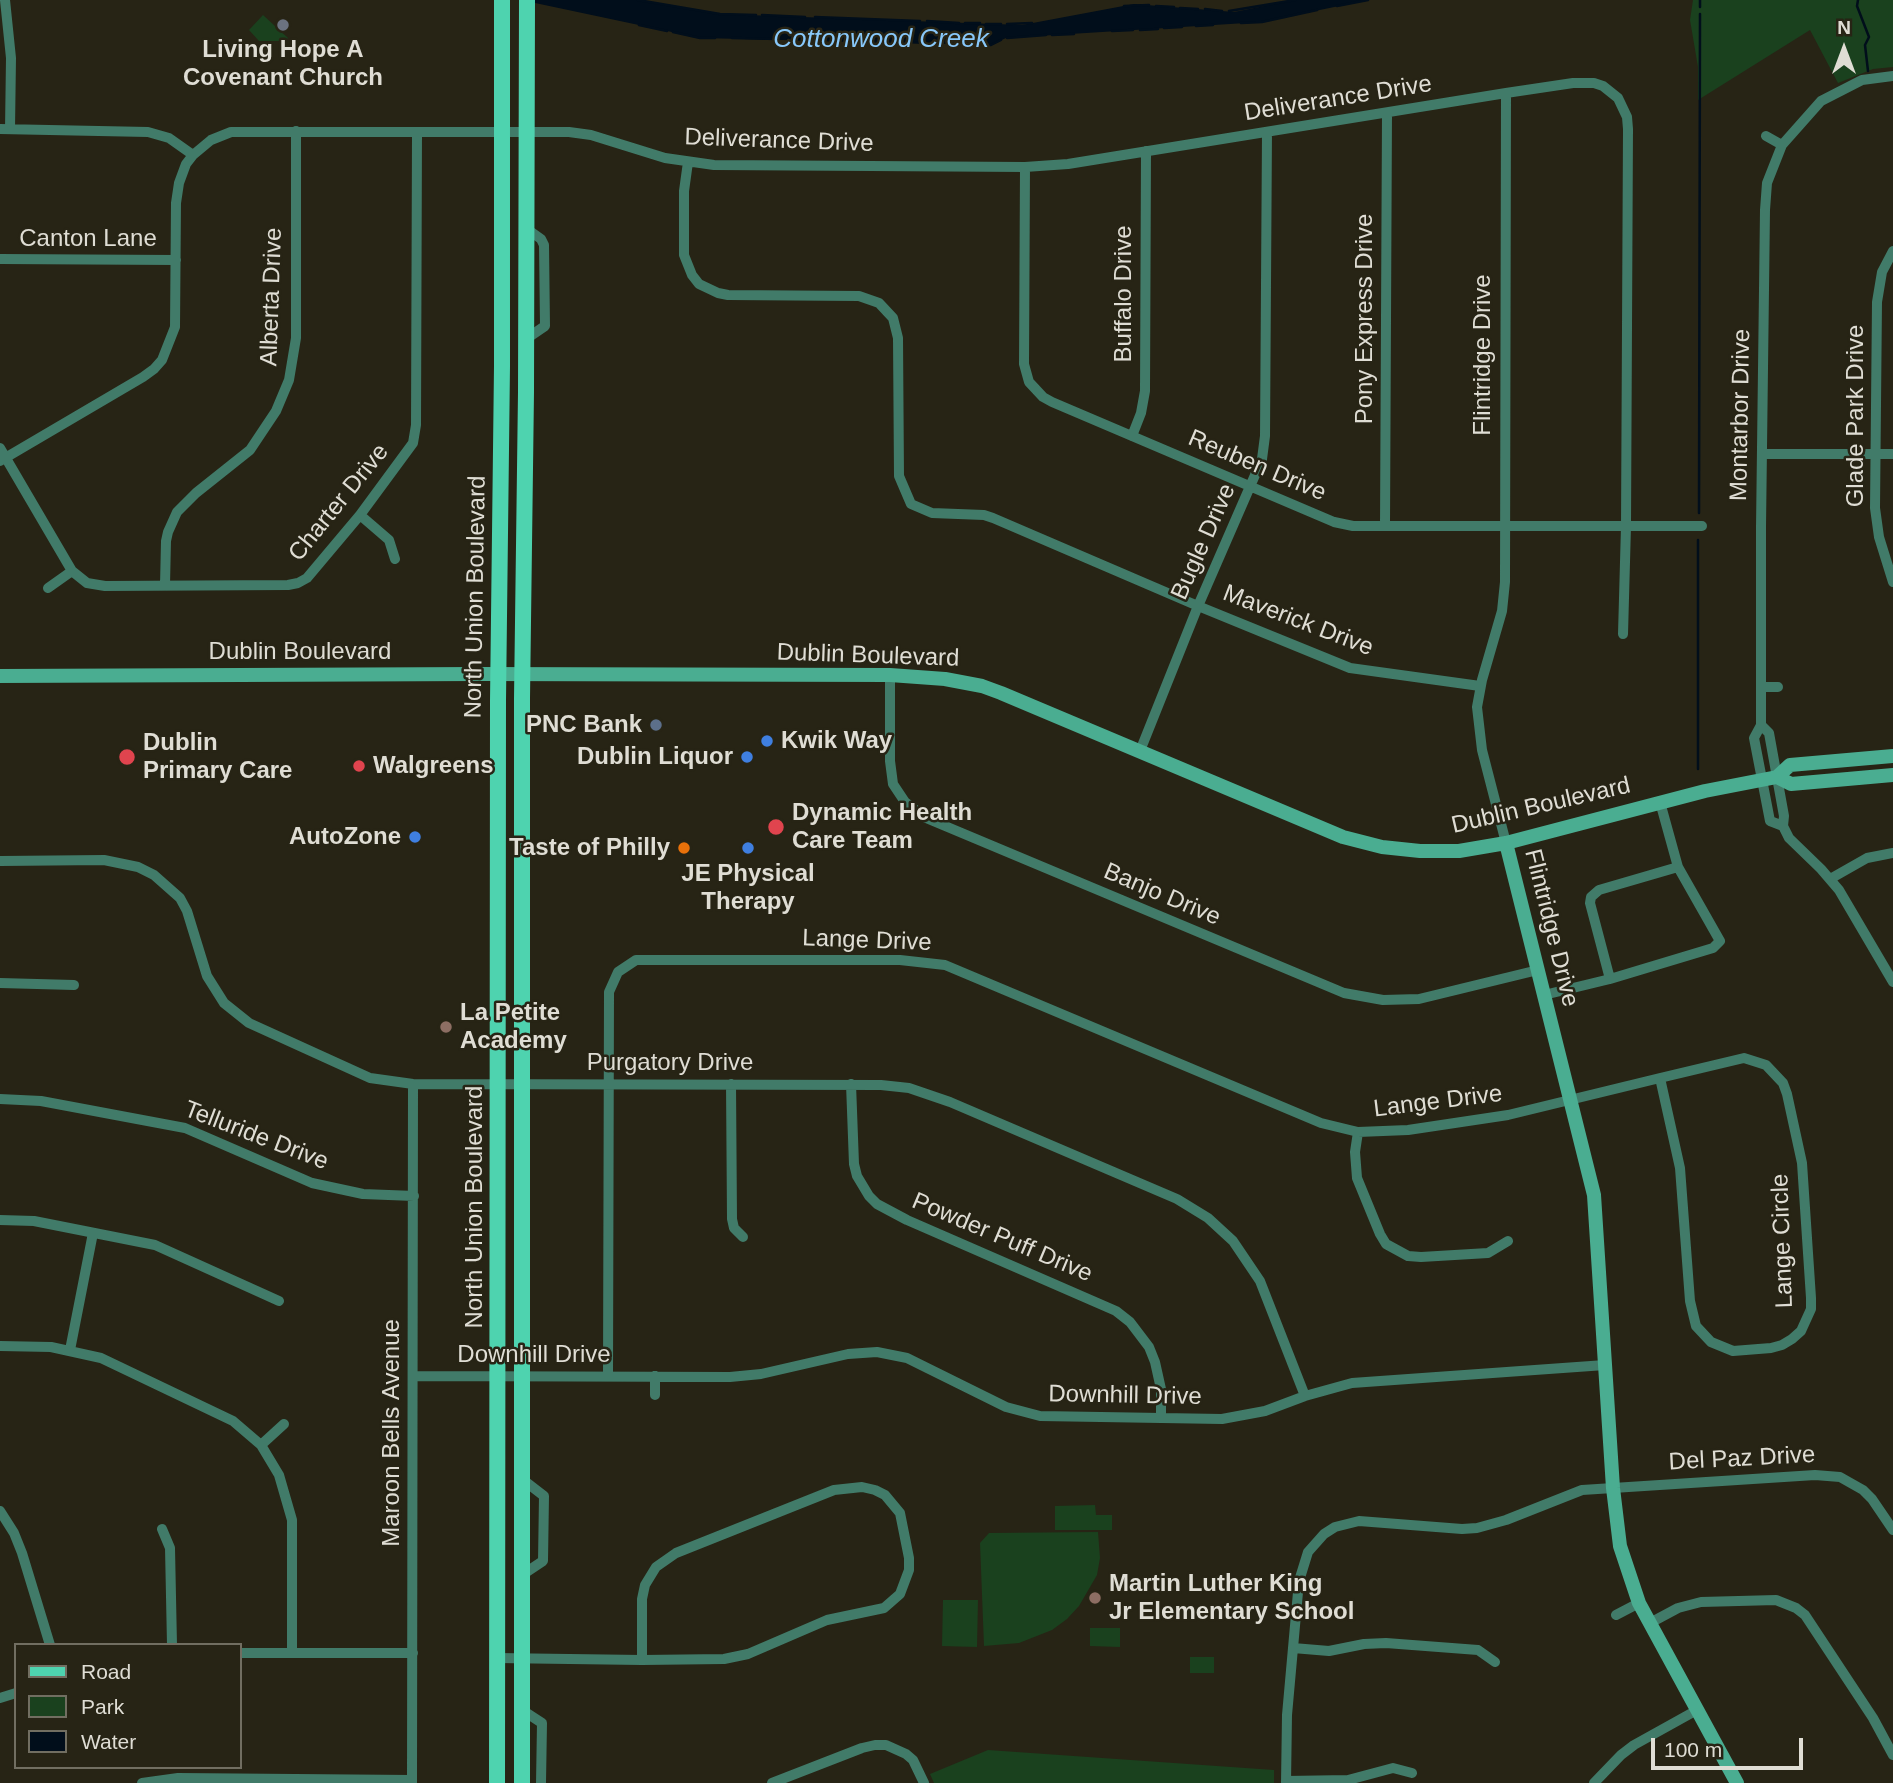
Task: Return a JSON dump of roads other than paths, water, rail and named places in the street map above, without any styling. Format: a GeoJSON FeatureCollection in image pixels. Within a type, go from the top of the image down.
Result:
{"type":"FeatureCollection","features":[{"type":"Feature","properties":{"kind":"main road","name":"North Union Boulevard"},"geometry":{"type":"LineString","coordinates":[[497,1783],[498,674],[502,366],[502,6]]}},
{"type":"Feature","properties":{"kind":"main road","name":"North Union Boulevard"},"geometry":{"type":"LineString","coordinates":[[522,1783],[522,674],[527,8]]}},
{"type":"Feature","properties":{"kind":"main road","name":"Dublin Boulevard"},"geometry":{"type":"LineString","coordinates":[[0,676],[522,674],[890,675],[945,678],[982,686],[1319,828],[1362,842],[1401,850],[1439,852],[1506,843],[1660,802],[1777,777],[1790,765],[1893,756]]}},
{"type":"Feature","properties":{"kind":"main road","name":"Dublin Boulevard"},"geometry":{"type":"LineString","coordinates":[[1777,777],[1791,784],[1893,775]]}},
{"type":"Feature","properties":{"kind":"main road","name":"Flintridge Drive"},"geometry":{"type":"LineString","coordinates":[[1506,843],[1594,1195],[1613,1488],[1620,1546],[1639,1603],[1737,1783]]}},
{"type":"Feature","properties":{"kind":"street"},"geometry":{"type":"LineString","coordinates":[[3,8],[11,58],[5,129],[148,132],[169,138],[193,155],[186,164],[177,191],[175,327],[162,360],[142,377],[2,455],[72,571],[48,588]]}},
{"type":"Feature","properties":{"kind":"street"},"geometry":{"type":"LineString","coordinates":[[1608,73],[1603,86],[1618,98],[1627,117],[1628,129],[1623,634]]}},
{"type":"Feature","properties":{"kind":"street","name":"Montarbor Drive"},"geometry":{"type":"LineString","coordinates":[[1783,827],[1770,821],[1754,738],[1761,725],[1767,183],[1782,145],[1806,115],[1833,93],[1861,80],[1893,76]]}},
{"type":"Feature","properties":{"kind":"street","name":"Deliverance Drive"},"geometry":{"type":"LineString","coordinates":[[193,155],[211,139],[231,132],[569,132],[591,135],[665,158],[714,165],[1025,167],[1068,164],[1573,83],[1603,86]]}},
{"type":"Feature","properties":{"kind":"street","name":"Flintridge Drive"},"geometry":{"type":"LineString","coordinates":[[1506,93],[1505,582],[1502,611],[1480,686],[1477,707],[1479,733],[1506,843]]}},
{"type":"Feature","properties":{"kind":"street","name":"Pony Express Drive"},"geometry":{"type":"LineString","coordinates":[[1385,526],[1387,113]]}},
{"type":"Feature","properties":{"kind":"street","name":"Alberta Drive"},"geometry":{"type":"LineString","coordinates":[[165,585],[166,541],[177,512],[196,493],[250,450],[276,411],[289,380],[296,338],[296,131]]}},
{"type":"Feature","properties":{"kind":"street","name":"Charter Drive"},"geometry":{"type":"LineString","coordinates":[[72,571],[87,583],[96,585],[288,586],[298,583],[314,570],[360,514],[408,452],[415,434],[417,132]]}},
{"type":"Feature","properties":{"kind":"street","name":"Bugle Drive"},"geometry":{"type":"LineString","coordinates":[[1140,751],[1198,606],[1262,459],[1265,436],[1267,132]]}},
{"type":"Feature","properties":{"kind":"street"},"geometry":{"type":"LineString","coordinates":[[1766,136],[1782,145]]}},
{"type":"Feature","properties":{"kind":"street","name":"Buffalo Drive"},"geometry":{"type":"LineString","coordinates":[[1132,436],[1141,413],[1145,391],[1146,151]]}},
{"type":"Feature","properties":{"kind":"street","name":"Maverick Drive"},"geometry":{"type":"LineString","coordinates":[[688,162],[684,191],[684,255],[688,268],[699,284],[728,295],[859,296],[879,303],[893,318],[898,338],[899,476],[907,508],[993,518],[1350,668],[1480,686]]}},
{"type":"Feature","properties":{"kind":"street","name":"Reuben Drive"},"geometry":{"type":"LineString","coordinates":[[1025,167],[1024,364],[1029,382],[1043,397],[1052,402],[1334,522],[1353,526],[1702,526]]}},
{"type":"Feature","properties":{"kind":"street","name":"Glade Park Drive"},"geometry":{"type":"LineString","coordinates":[[1893,251],[1878,287],[1876,454],[1876,523],[1893,582]]}},
{"type":"Feature","properties":{"kind":"street","name":"Canton Lane"},"geometry":{"type":"LineString","coordinates":[[0,259],[176,260]]}},
{"type":"Feature","properties":{"kind":"street"},"geometry":{"type":"LineString","coordinates":[[1763,454],[1893,454]]}},
{"type":"Feature","properties":{"kind":"street"},"geometry":{"type":"LineString","coordinates":[[360,514],[389,540],[395,559]]}},
{"type":"Feature","properties":{"kind":"street","name":"Banjo Drive"},"geometry":{"type":"LineString","coordinates":[[890,675],[890,761],[893,784],[905,803],[926,818],[1344,993],[1383,1000],[1419,999],[1538,970]]}},
{"type":"Feature","properties":{"kind":"street"},"geometry":{"type":"LineString","coordinates":[[1761,688],[1778,688]]}},
{"type":"Feature","properties":{"kind":"street","name":"Montarbor Drive"},"geometry":{"type":"LineString","coordinates":[[1761,725],[1769,733],[1784,816],[1783,827],[1789,838],[1830,879],[1893,982]]}},
{"type":"Feature","properties":{"kind":"street"},"geometry":{"type":"LineString","coordinates":[[1544,995],[1610,979],[1713,948],[1720,941],[1678,867],[1660,802]]}},
{"type":"Feature","properties":{"kind":"street"},"geometry":{"type":"LineString","coordinates":[[1830,879],[1867,858],[1893,853]]}},
{"type":"Feature","properties":{"kind":"street","name":"Purgatory Drive"},"geometry":{"type":"LineString","coordinates":[[0,861],[104,860],[138,867],[154,875],[180,898],[192,923],[207,976],[223,1003],[249,1023],[370,1078],[413,1084],[851,1084],[909,1088],[950,1102],[1177,1199],[1208,1218],[1233,1241],[1260,1281],[1305,1395]]}},
{"type":"Feature","properties":{"kind":"street"},"geometry":{"type":"LineString","coordinates":[[1610,979],[1590,903],[1591,897],[1599,890],[1678,867]]}},
{"type":"Feature","properties":{"kind":"street","name":"Lange Drive"},"geometry":{"type":"LineString","coordinates":[[608,1376],[609,992],[618,972],[626,964],[636,960],[917,960],[944,965],[1321,1123],[1358,1132],[1408,1130],[1508,1115],[1572,1100]]}},
{"type":"Feature","properties":{"kind":"street"},"geometry":{"type":"LineString","coordinates":[[0,983],[74,985]]}},
{"type":"Feature","properties":{"kind":"street","name":"Lange Circle"},"geometry":{"type":"LineString","coordinates":[[1572,1100],[1660,1078],[1744,1058],[1766,1065],[1783,1083],[1802,1163],[1811,1309],[1801,1331],[1782,1345],[1733,1351],[1711,1342],[1696,1326],[1690,1301],[1680,1168],[1660,1078]]}},
{"type":"Feature","properties":{"kind":"street","name":"Maroon Bells Avenue"},"geometry":{"type":"LineString","coordinates":[[412,1781],[413,1084]]}},
{"type":"Feature","properties":{"kind":"street"},"geometry":{"type":"LineString","coordinates":[[731,1084],[732,1219],[734,1228],[744,1237]]}},
{"type":"Feature","properties":{"kind":"street","name":"Powder Puff Drive"},"geometry":{"type":"LineString","coordinates":[[851,1084],[854,1164],[857,1176],[869,1196],[877,1204],[907,1220],[1116,1311],[1130,1322],[1149,1347],[1161,1390],[1161,1419]]}},
{"type":"Feature","properties":{"kind":"street","name":"Telluride Drive"},"geometry":{"type":"LineString","coordinates":[[0,1100],[41,1101],[185,1128],[312,1183],[363,1194],[414,1196]]}},
{"type":"Feature","properties":{"kind":"street"},"geometry":{"type":"LineString","coordinates":[[1358,1132],[1355,1152],[1357,1178],[1386,1244],[1408,1256],[1420,1257],[1488,1253],[1508,1241]]}},
{"type":"Feature","properties":{"kind":"street"},"geometry":{"type":"LineString","coordinates":[[0,1220],[34,1221],[155,1245],[279,1301]]}},
{"type":"Feature","properties":{"kind":"street"},"geometry":{"type":"LineString","coordinates":[[70,1350],[93,1233]]}},
{"type":"Feature","properties":{"kind":"street"},"geometry":{"type":"LineString","coordinates":[[0,1346],[51,1347],[101,1358],[233,1421],[261,1445],[282,1483],[292,1520],[292,1653]]}},
{"type":"Feature","properties":{"kind":"street","name":"Downhill Drive"},"geometry":{"type":"LineString","coordinates":[[413,1376],[745,1376],[848,1354],[877,1352],[907,1358],[1006,1407],[1029,1413],[1055,1418],[1161,1419],[1233,1418],[1265,1411],[1305,1395],[1366,1382],[1605,1365]]}},
{"type":"Feature","properties":{"kind":"street"},"geometry":{"type":"LineString","coordinates":[[654,1376],[655,1395]]}},
{"type":"Feature","properties":{"kind":"street"},"geometry":{"type":"LineString","coordinates":[[261,1445],[284,1424]]}},
{"type":"Feature","properties":{"kind":"street","name":"Del Paz Drive"},"geometry":{"type":"LineString","coordinates":[[1286,1782],[1287,1715],[1303,1565],[1314,1543],[1335,1527],[1359,1521],[1477,1528],[1506,1520],[1571,1493],[1595,1488],[1828,1475],[1840,1477],[1864,1490],[1893,1530]]}},
{"type":"Feature","properties":{"kind":"street"},"geometry":{"type":"LineString","coordinates":[[497,1658],[642,1660],[724,1660],[827,1620],[884,1608],[900,1594],[908,1570],[909,1558],[900,1513],[885,1495],[875,1490],[862,1487],[834,1490],[676,1553],[656,1567],[645,1586],[642,1599],[642,1660]]}},
{"type":"Feature","properties":{"kind":"street"},"geometry":{"type":"LineString","coordinates":[[0,1511],[14,1533],[22,1553],[49,1643]]}},
{"type":"Feature","properties":{"kind":"street"},"geometry":{"type":"LineString","coordinates":[[162,1530],[170,1548],[172,1643]]}},
{"type":"Feature","properties":{"kind":"street"},"geometry":{"type":"LineString","coordinates":[[1650,1623],[1678,1608],[1701,1602],[1776,1600],[1796,1608],[1805,1615],[1873,1718],[1893,1755]]}},
{"type":"Feature","properties":{"kind":"street"},"geometry":{"type":"LineString","coordinates":[[1616,1615],[1639,1603]]}},
{"type":"Feature","properties":{"kind":"street"},"geometry":{"type":"LineString","coordinates":[[1293,1648],[1329,1651],[1386,1643],[1478,1650],[1495,1662]]}},
{"type":"Feature","properties":{"kind":"street"},"geometry":{"type":"LineString","coordinates":[[242,1653],[413,1653]]}},
{"type":"Feature","properties":{"kind":"street"},"geometry":{"type":"LineString","coordinates":[[522,1710],[542,1723],[541,1783]]}},
{"type":"Feature","properties":{"kind":"street"},"geometry":{"type":"LineString","coordinates":[[1594,1783],[1634,1745],[1697,1710]]}},
{"type":"Feature","properties":{"kind":"street"},"geometry":{"type":"LineString","coordinates":[[772,1783],[862,1748],[886,1745],[913,1760],[924,1783]]}},
{"type":"Feature","properties":{"kind":"street"},"geometry":{"type":"LineString","coordinates":[[1286,1782],[1348,1780],[1393,1768],[1412,1773]]}},
{"type":"Feature","properties":{"kind":"street"},"geometry":{"type":"LineString","coordinates":[[142,1783],[178,1778],[412,1781]]}},
{"type":"Feature","properties":{"kind":"water"},"geometry":{"type":"Polygon","coordinates":[[[521,0],[638,0],[720,14],[1022,25],[1134,4],[1234,12],[1295,0],[1368,0],[1262,22],[1006,38],[991,45],[700,38],[521,0]]]}},
{"type":"Feature","properties":{"kind":"waterway","name":"Cottonwood Creek"},"geometry":{"type":"LineString","coordinates":[[638,0],[720,14],[756,15]]}},
{"type":"Feature","properties":{"kind":"waterway","name":"Cottonwood Creek"},"geometry":{"type":"LineString","coordinates":[[1229,11],[1295,0]]}},
{"type":"Feature","properties":{"kind":"waterway","name":"Cottonwood Creek"},"geometry":{"type":"LineString","coordinates":[[1337,6],[1368,0]]}},
{"type":"Feature","properties":{"kind":"waterway"},"geometry":{"type":"LineString","coordinates":[[1700,0],[1700,7]]}},
{"type":"Feature","properties":{"kind":"waterway"},"geometry":{"type":"LineString","coordinates":[[1858,0],[1857,6],[1869,37],[1865,45],[1868,71]]}},
{"type":"Feature","properties":{"kind":"waterway","name":"Cottonwood Creek"},"geometry":{"type":"LineString","coordinates":[[1124,6],[1149,5]]}},
{"type":"Feature","properties":{"kind":"waterway","name":"Cottonwood Creek"},"geometry":{"type":"LineString","coordinates":[[1156,6],[1174,7]]}},
{"type":"Feature","properties":{"kind":"waterway","name":"Cottonwood Creek"},"geometry":{"type":"LineString","coordinates":[[1180,8],[1198,9]]}},
{"type":"Feature","properties":{"kind":"waterway","name":"Cottonwood Creek"},"geometry":{"type":"LineString","coordinates":[[1205,9],[1222,11]]}},
{"type":"Feature","properties":{"kind":"waterway","name":"Cottonwood Creek"},"geometry":{"type":"LineString","coordinates":[[1241,23],[1262,22],[1317,10]]}},
{"type":"Feature","properties":{"kind":"waterway"},"geometry":{"type":"LineString","coordinates":[[1699,513],[1700,14]]}},
{"type":"Feature","properties":{"kind":"waterway","name":"Cottonwood Creek"},"geometry":{"type":"LineString","coordinates":[[762,15],[805,17]]}},
{"type":"Feature","properties":{"kind":"waterway","name":"Cottonwood Creek"},"geometry":{"type":"LineString","coordinates":[[815,17],[920,21]]}},
{"type":"Feature","properties":{"kind":"waterway","name":"Cottonwood Creek"},"geometry":{"type":"LineString","coordinates":[[927,21],[959,23]]}},
{"type":"Feature","properties":{"kind":"waterway","name":"Cottonwood Creek"},"geometry":{"type":"LineString","coordinates":[[965,23],[980,23]]}},
{"type":"Feature","properties":{"kind":"waterway","name":"Cottonwood Creek"},"geometry":{"type":"LineString","coordinates":[[1007,24],[1032,23]]}},
{"type":"Feature","properties":{"kind":"waterway","name":"Cottonwood Creek"},"geometry":{"type":"LineString","coordinates":[[986,24],[1001,24]]}},
{"type":"Feature","properties":{"kind":"waterway","name":"Cottonwood Creek"},"geometry":{"type":"LineString","coordinates":[[639,25],[667,31]]}},
{"type":"Feature","properties":{"kind":"waterway","name":"Cottonwood Creek"},"geometry":{"type":"LineString","coordinates":[[1196,26],[1213,25]]}},
{"type":"Feature","properties":{"kind":"waterway","name":"Cottonwood Creek"},"geometry":{"type":"LineString","coordinates":[[1164,28],[1182,27]]}},
{"type":"Feature","properties":{"kind":"waterway","name":"Cottonwood Creek"},"geometry":{"type":"LineString","coordinates":[[1140,30],[1158,29]]}},
{"type":"Feature","properties":{"kind":"waterway","name":"Cottonwood Creek"},"geometry":{"type":"LineString","coordinates":[[1112,31],[1133,30]]}},
{"type":"Feature","properties":{"kind":"waterway","name":"Cottonwood Creek"},"geometry":{"type":"LineString","coordinates":[[673,32],[700,38],[715,38]]}},
{"type":"Feature","properties":{"kind":"waterway","name":"Cottonwood Creek"},"geometry":{"type":"LineString","coordinates":[[1052,35],[1074,34]]}},
{"type":"Feature","properties":{"kind":"waterway","name":"Cottonwood Creek"},"geometry":{"type":"LineString","coordinates":[[1007,38],[1046,35]]}},
{"type":"Feature","properties":{"kind":"waterway","name":"Cottonwood Creek"},"geometry":{"type":"LineString","coordinates":[[732,38],[778,39]]}},
{"type":"Feature","properties":{"kind":"waterway","name":"Cottonwood Creek"},"geometry":{"type":"LineString","coordinates":[[788,39],[897,42]]}},
{"type":"Feature","properties":{"kind":"waterway","name":"Cottonwood Creek"},"geometry":{"type":"LineString","coordinates":[[956,44],[991,45],[1001,40]]}},
{"type":"Feature","properties":{"kind":"waterway","name":"Cottonwood Creek"},"geometry":{"type":"LineString","coordinates":[[904,42],[936,43]]}},
{"type":"Feature","properties":{"kind":"waterway"},"geometry":{"type":"LineString","coordinates":[[1698,540],[1698,769]]}},
{"type":"Feature","properties":{"kind":"place","name":"Living Hope A Covenant Church"},"geometry":{"type":"Point","coordinates":[283,25]}},
{"type":"Feature","properties":{"kind":"place","name":"PNC Bank"},"geometry":{"type":"Point","coordinates":[656,725]}},
{"type":"Feature","properties":{"kind":"place","name":"Kwik Way"},"geometry":{"type":"Point","coordinates":[767,741]}},
{"type":"Feature","properties":{"kind":"place","name":"Dublin Primary Care"},"geometry":{"type":"Point","coordinates":[127,757]}},
{"type":"Feature","properties":{"kind":"place","name":"Dublin Liquor"},"geometry":{"type":"Point","coordinates":[747,757]}},
{"type":"Feature","properties":{"kind":"place","name":"Walgreens"},"geometry":{"type":"Point","coordinates":[359,766]}},
{"type":"Feature","properties":{"kind":"place","name":"Dynamic Health Care Team"},"geometry":{"type":"Point","coordinates":[776,827]}},
{"type":"Feature","properties":{"kind":"place","name":"AutoZone"},"geometry":{"type":"Point","coordinates":[415,837]}},
{"type":"Feature","properties":{"kind":"place","name":"Taste of Philly"},"geometry":{"type":"Point","coordinates":[684,848]}},
{"type":"Feature","properties":{"kind":"place","name":"JE Physical Therapy"},"geometry":{"type":"Point","coordinates":[748,848]}},
{"type":"Feature","properties":{"kind":"place","name":"La Petite Academy"},"geometry":{"type":"Point","coordinates":[446,1027]}},
{"type":"Feature","properties":{"kind":"place","name":"Martin Luther King Jr Elementary School"},"geometry":{"type":"Point","coordinates":[1095,1598]}}]}
